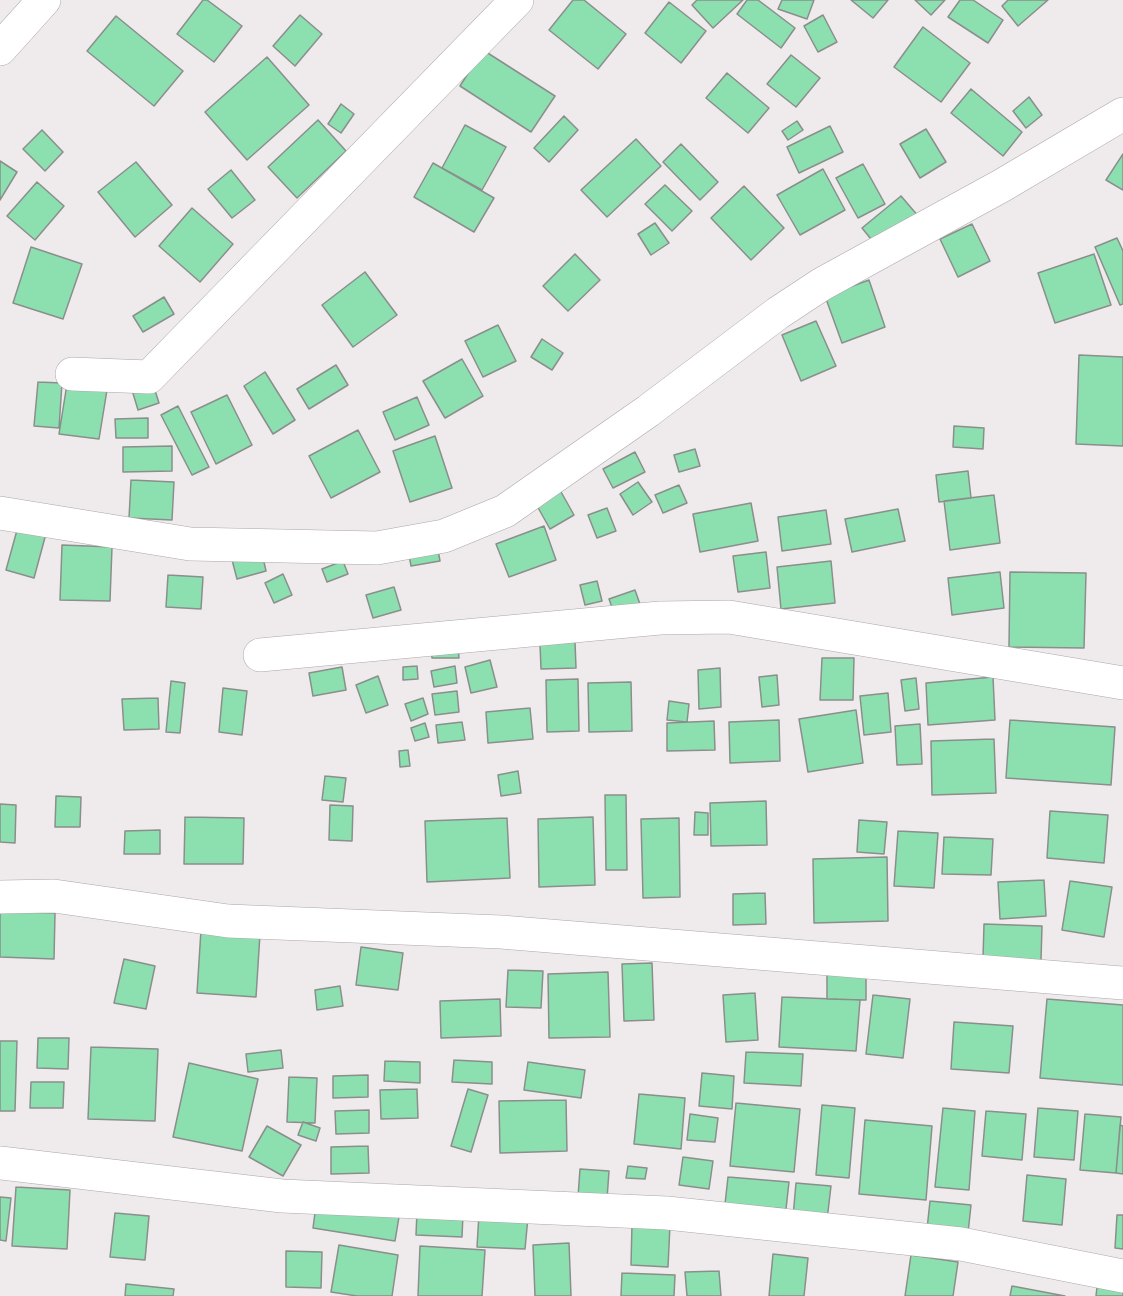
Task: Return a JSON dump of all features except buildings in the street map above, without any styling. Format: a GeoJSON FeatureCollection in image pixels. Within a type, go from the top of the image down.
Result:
{"type":"FeatureCollection","features":[{"type":"Feature","properties":{"kind":"street"},"geometry":{"type":"LineString","coordinates":[[0,49],[44,0]]}},
{"type":"Feature","properties":{"kind":"street"},"geometry":{"type":"LineString","coordinates":[[72,374],[149,376],[517,0]]}},
{"type":"Feature","properties":{"kind":"street"},"geometry":{"type":"LineString","coordinates":[[0,513],[190,544],[377,548],[444,536],[505,511],[648,411],[778,313],[822,284],[1001,186],[1123,114]]}},
{"type":"Feature","properties":{"kind":"street"},"geometry":{"type":"LineString","coordinates":[[260,655],[660,618],[729,618],[1123,683]]}},
{"type":"Feature","properties":{"kind":"street"},"geometry":{"type":"LineString","coordinates":[[0,897],[54,896],[228,921],[501,932],[1123,983]]}},
{"type":"Feature","properties":{"kind":"street"},"geometry":{"type":"LineString","coordinates":[[0,1163],[282,1196],[668,1213],[961,1244],[1123,1276]]}}]}
